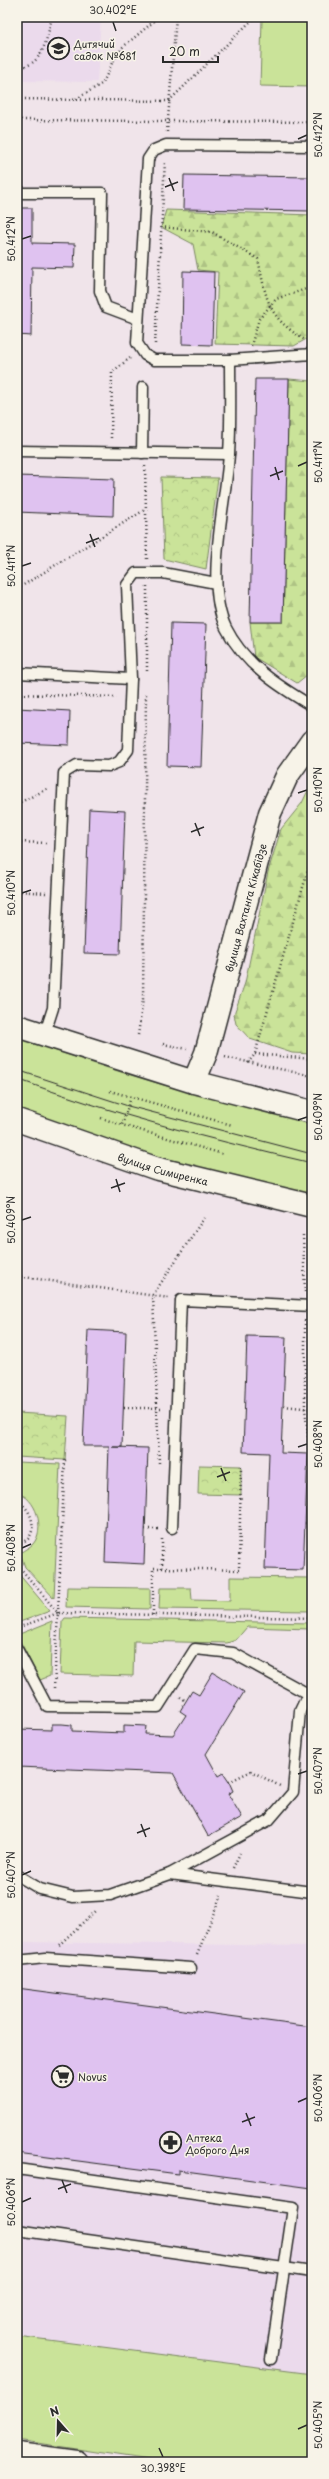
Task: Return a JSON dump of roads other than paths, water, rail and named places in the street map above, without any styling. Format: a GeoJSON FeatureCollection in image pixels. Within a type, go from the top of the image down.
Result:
{"type":"FeatureCollection","features":[{"type":"Feature","properties":{"kind":"street","name":"вулиця Вахтанга Кікабідзе"},"geometry":{"type":"LineString","coordinates":[[194,1082],[206,1053],[270,813],[288,776],[312,740]]}},
{"type":"Feature","properties":{"kind":"street"},"geometry":{"type":"LineString","coordinates":[[17,1026],[44,1036],[194,1082],[312,1112]]}},
{"type":"Feature","properties":{"kind":"street","name":"вулиця Симиренка"},"geometry":{"type":"LineString","coordinates":[[17,1120],[155,1168],[312,1206]]}},
{"type":"Feature","properties":{"kind":"street"},"geometry":{"type":"LineString","coordinates":[[17,2454],[77,2462]]}},
{"type":"Feature","properties":{"kind":"lane"},"geometry":{"type":"LineString","coordinates":[[312,146],[166,145],[154,150],[148,159],[137,343],[145,355],[154,360],[230,360],[312,354]]}},
{"type":"Feature","properties":{"kind":"lane"},"geometry":{"type":"LineString","coordinates":[[17,193],[102,193],[100,291],[106,307],[138,319]]}},
{"type":"Feature","properties":{"kind":"lane"},"geometry":{"type":"LineString","coordinates":[[230,360],[229,454],[216,583],[218,606],[226,628],[241,652],[255,667],[312,706]]}},
{"type":"Feature","properties":{"kind":"lane"},"geometry":{"type":"LineString","coordinates":[[143,387],[143,453]]}},
{"type":"Feature","properties":{"kind":"lane"},"geometry":{"type":"LineString","coordinates":[[17,451],[229,454]]}},
{"type":"Feature","properties":{"kind":"lane"},"geometry":{"type":"LineString","coordinates":[[44,1036],[53,1008],[64,773],[77,765],[109,766],[119,762],[128,750],[131,679],[127,585],[136,573],[148,572],[216,583]]}},
{"type":"Feature","properties":{"kind":"lane"},"geometry":{"type":"LineString","coordinates":[[17,674],[131,679]]}},
{"type":"Feature","properties":{"kind":"lane"},"geometry":{"type":"LineString","coordinates":[[172,1528],[181,1300],[309,1305]]}},
{"type":"Feature","properties":{"kind":"lane"},"geometry":{"type":"LineString","coordinates":[[17,1649],[47,1706],[158,1707],[195,1649],[233,1653],[310,1693],[300,1711],[293,1792],[269,1820],[170,1874],[110,1896],[74,1897],[40,1889],[17,1875]]}},
{"type":"Feature","properties":{"kind":"lane"},"geometry":{"type":"LineString","coordinates":[[170,1874],[312,1892]]}},
{"type":"Feature","properties":{"kind":"lane"},"geometry":{"type":"LineString","coordinates":[[17,1961],[45,1958],[191,1968]]}},
{"type":"Feature","properties":{"kind":"lane"},"geometry":{"type":"LineString","coordinates":[[17,2169],[293,2208],[271,2359]]}},
{"type":"Feature","properties":{"kind":"lane"},"geometry":{"type":"LineString","coordinates":[[17,2230],[312,2272]]}},
{"type":"Feature","properties":{"kind":"tram line"},"geometry":{"type":"LineString","coordinates":[[17,1070],[128,1106],[312,1154]]}},
{"type":"Feature","properties":{"kind":"tram line"},"geometry":{"type":"LineString","coordinates":[[17,1079],[90,1104],[163,1126],[312,1163]]}},
{"type":"Feature","properties":{"kind":"place","name":"Дитячий садок №681"},"geometry":{"type":"Point","coordinates":[58,49]}},
{"type":"Feature","properties":{"kind":"place","name":"Novus"},"geometry":{"type":"Point","coordinates":[62,2076]}},
{"type":"Feature","properties":{"kind":"place","name":"Аптека Доброго Дня"},"geometry":{"type":"Point","coordinates":[170,2143]}}]}
